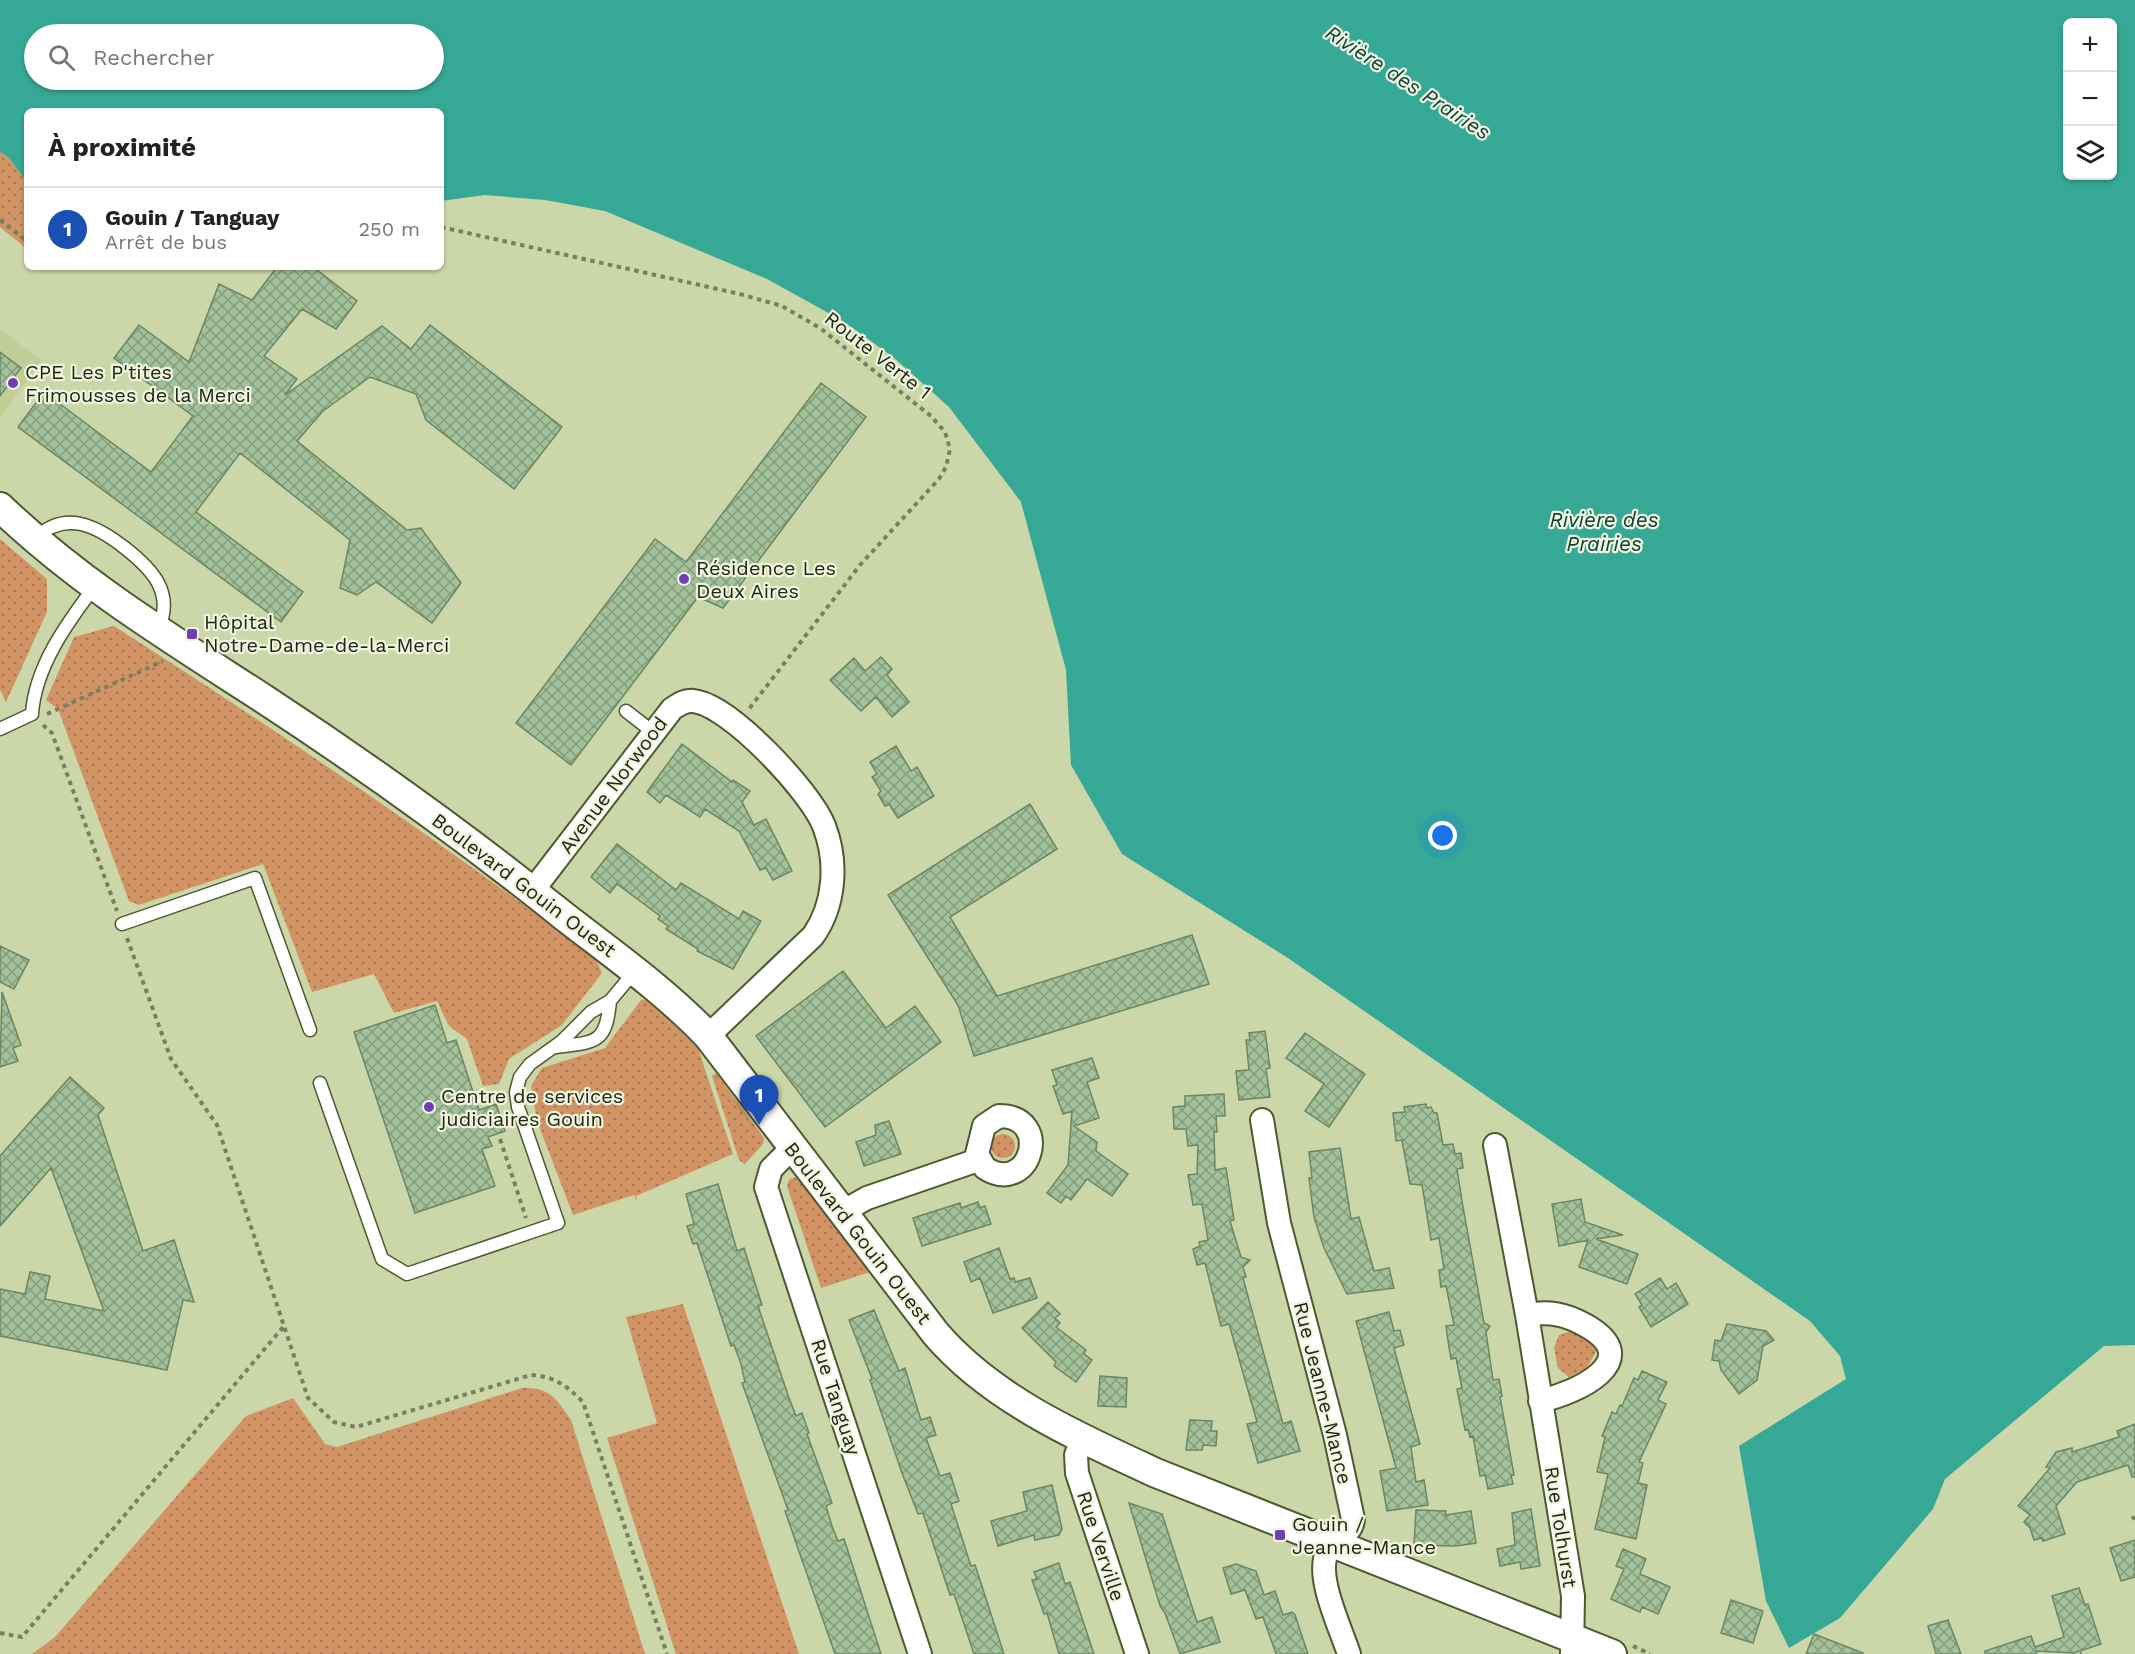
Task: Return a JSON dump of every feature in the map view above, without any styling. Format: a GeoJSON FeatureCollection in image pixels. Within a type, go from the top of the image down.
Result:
{"type":"FeatureCollection","features":[{"type":"Feature","properties":{"kind":"street","name":"Boulevard Gouin Ouest"},"geometry":{"type":"LineString","coordinates":[[0,507],[35,539],[95,586],[359,763],[534,890],[635,971],[708,1036],[928,1323],[962,1362],[1018,1402],[1083,1438],[1165,1476],[1335,1544],[1573,1646],[1612,1654]]}},
{"type":"Feature","properties":{"kind":"street","name":"Avenue Norwood"},"geometry":{"type":"LineString","coordinates":[[534,890],[666,715],[680,704],[692,701],[711,708],[749,736],[800,786],[817,811],[831,848],[831,891],[819,927],[790,959],[708,1036]]}},
{"type":"Feature","properties":{"kind":"street","name":"Rue Jeanne-Mance"},"geometry":{"type":"LineString","coordinates":[[1262,1119],[1280,1223],[1335,1435],[1353,1519],[1352,1526],[1325,1558],[1324,1573],[1349,1654]]}},
{"type":"Feature","properties":{"kind":"street","name":"Rue Tolhurst"},"geometry":{"type":"LineString","coordinates":[[1495,1145],[1527,1316],[1574,1605],[1573,1646]]}},
{"type":"Feature","properties":{"kind":"street","name":"Rue Tanguay"},"geometry":{"type":"LineString","coordinates":[[792,1148],[771,1169],[766,1180],[766,1187],[920,1654]]}},
{"type":"Feature","properties":{"kind":"street"},"geometry":{"type":"LineString","coordinates":[[842,1212],[867,1198],[978,1160]]}},
{"type":"Feature","properties":{"kind":"street"},"geometry":{"type":"LineString","coordinates":[[1527,1316],[1554,1313],[1570,1317],[1598,1333],[1607,1343],[1610,1353],[1605,1368],[1583,1387],[1540,1401]]}},
{"type":"Feature","properties":{"kind":"street","name":"Rue Verville"},"geometry":{"type":"LineString","coordinates":[[1083,1438],[1076,1455],[1077,1473],[1137,1654]]}},
{"type":"Feature","properties":{"kind":"lane"},"geometry":{"type":"LineString","coordinates":[[35,539],[47,528],[69,523],[87,524],[109,535],[152,570],[164,607],[158,629]]}},
{"type":"Feature","properties":{"kind":"lane"},"geometry":{"type":"LineString","coordinates":[[0,729],[32,714],[33,695],[63,629],[95,586]]}},
{"type":"Feature","properties":{"kind":"lane"},"geometry":{"type":"LineString","coordinates":[[626,711],[653,732]]}},
{"type":"Feature","properties":{"kind":"lane"},"geometry":{"type":"LineString","coordinates":[[122,924],[255,878],[310,1030]]}},
{"type":"Feature","properties":{"kind":"lane"},"geometry":{"type":"LineString","coordinates":[[320,1083],[382,1259],[407,1274],[531,1233],[558,1223],[518,1107],[516,1092],[520,1077],[530,1064],[555,1047],[591,1012],[610,1001],[635,971]]}},
{"type":"Feature","properties":{"kind":"lane"},"geometry":{"type":"LineString","coordinates":[[555,1047],[586,1043],[597,1038],[608,1025],[610,1001]]}},
{"type":"Feature","properties":{"kind":"path"},"geometry":{"type":"LineString","coordinates":[[0,220],[24,239]]}},
{"type":"Feature","properties":{"kind":"path","name":"Route Verte 1"},"geometry":{"type":"LineString","coordinates":[[444,228],[740,294],[782,306],[808,319],[859,358],[927,412],[945,432],[950,449],[949,458],[939,479],[860,565],[744,715]]}},
{"type":"Feature","properties":{"kind":"path"},"geometry":{"type":"LineString","coordinates":[[32,714],[46,714],[169,659]]}},
{"type":"Feature","properties":{"kind":"path"},"geometry":{"type":"LineString","coordinates":[[32,714],[52,733],[171,1059],[217,1125],[308,1398],[334,1422],[356,1427],[531,1375],[546,1376],[568,1386],[583,1402],[667,1654]]}},
{"type":"Feature","properties":{"kind":"path"},"geometry":{"type":"LineString","coordinates":[[500,1138],[531,1233]]}},
{"type":"Feature","properties":{"kind":"path"},"geometry":{"type":"LineString","coordinates":[[0,1633],[21,1637],[284,1326]]}},
{"type":"Feature","properties":{"kind":"shaded area"},"geometry":{"type":"Polygon","coordinates":[[[0,152],[9,158],[24,178],[24,247],[0,227],[0,152]]]}},
{"type":"Feature","properties":{"kind":"shaded area","name":"CPE Les P'tites Frimousses de la Merci"},"geometry":{"type":"Polygon","coordinates":[[[0,329],[42,360],[0,418],[0,329]]]}},
{"type":"Feature","properties":{"kind":"shaded area"},"geometry":{"type":"Polygon","coordinates":[[[0,539],[47,579],[47,612],[6,702],[0,690],[0,539]]]}},
{"type":"Feature","properties":{"kind":"shaded area"},"geometry":{"type":"Polygon","coordinates":[[[114,626],[357,787],[595,957],[602,973],[562,1025],[509,1059],[499,1084],[483,1086],[467,1039],[449,1026],[437,1001],[394,1013],[374,974],[312,992],[263,864],[139,905],[129,901],[58,709],[46,700],[74,637],[114,626]]]}},
{"type":"Feature","properties":{"kind":"shaded area"},"geometry":{"type":"Polygon","coordinates":[[[647,999],[698,1048],[733,1154],[636,1196],[638,1203],[634,1195],[573,1215],[537,1121],[531,1086],[542,1068],[605,1048],[641,1000],[647,999]]]}},
{"type":"Feature","properties":{"kind":"shaded area"},"geometry":{"type":"Polygon","coordinates":[[[716,1073],[764,1138],[763,1144],[745,1164],[739,1160],[712,1076],[716,1073]]]}},
{"type":"Feature","properties":{"kind":"shaded area"},"geometry":{"type":"Polygon","coordinates":[[[1003,1134],[1012,1137],[1015,1146],[1012,1155],[1003,1158],[994,1155],[991,1146],[994,1137],[1003,1134]]]}},
{"type":"Feature","properties":{"kind":"shaded area"},"geometry":{"type":"Polygon","coordinates":[[[795,1177],[870,1272],[821,1288],[787,1186],[789,1180],[795,1177]]]}},
{"type":"Feature","properties":{"kind":"shaded area"},"geometry":{"type":"Polygon","coordinates":[[[683,1304],[799,1654],[676,1654],[607,1438],[657,1423],[626,1317],[683,1304]]]}},
{"type":"Feature","properties":{"kind":"shaded area"},"geometry":{"type":"Polygon","coordinates":[[[1568,1332],[1585,1338],[1596,1352],[1586,1369],[1569,1377],[1558,1368],[1554,1348],[1559,1335],[1568,1332]]]}},
{"type":"Feature","properties":{"kind":"shaded area"},"geometry":{"type":"Polygon","coordinates":[[[522,1388],[539,1389],[551,1395],[571,1420],[645,1654],[32,1654],[55,1637],[246,1416],[293,1398],[325,1444],[337,1447],[522,1388]]]}},
{"type":"Feature","properties":{"kind":"water","name":"Rivière des Prairies"},"geometry":{"type":"Polygon","coordinates":[[[0,0],[2135,0],[2135,1345],[2104,1346],[1945,1479],[1933,1509],[1840,1618],[1789,1648],[1766,1601],[1739,1446],[1846,1379],[1840,1356],[1810,1321],[1288,958],[1122,854],[1071,765],[1066,670],[1021,502],[949,407],[893,357],[843,321],[767,279],[605,211],[545,200],[485,195],[444,201],[444,108],[24,108],[24,178],[9,158],[0,152],[0,0]]]}},
{"type":"Feature","properties":{"kind":"building"},"geometry":{"type":"Polygon","coordinates":[[[275,270],[317,270],[357,301],[336,329],[302,309],[264,356],[297,379],[285,395],[382,326],[411,349],[430,325],[562,427],[514,489],[426,420],[416,394],[370,377],[323,411],[297,441],[407,530],[421,528],[461,583],[432,623],[376,582],[357,595],[340,588],[350,540],[240,453],[196,512],[303,592],[281,622],[18,427],[44,392],[151,472],[193,416],[114,358],[139,325],[189,362],[219,284],[252,300],[275,270]]]}},
{"type":"Feature","properties":{"kind":"building"},"geometry":{"type":"Polygon","coordinates":[[[0,352],[21,368],[0,396],[0,352]]]}},
{"type":"Feature","properties":{"kind":"building","name":"Résidence Les Deux Aires"},"geometry":{"type":"Polygon","coordinates":[[[821,383],[866,417],[723,608],[698,597],[571,765],[516,723],[655,539],[686,562],[821,383]]]}},
{"type":"Feature","properties":{"kind":"building"},"geometry":{"type":"Polygon","coordinates":[[[881,657],[892,669],[887,675],[909,702],[892,717],[876,697],[861,711],[830,680],[854,658],[865,671],[881,657]]]}},
{"type":"Feature","properties":{"kind":"building"},"geometry":{"type":"Polygon","coordinates":[[[682,744],[732,782],[733,780],[750,791],[742,802],[754,825],[766,819],[792,871],[773,880],[766,868],[760,870],[739,831],[705,809],[700,817],[666,795],[660,803],[647,792],[682,744]]]}},
{"type":"Feature","properties":{"kind":"building"},"geometry":{"type":"Polygon","coordinates":[[[896,746],[911,771],[917,767],[934,796],[898,818],[889,804],[885,806],[878,794],[881,791],[872,777],[877,774],[870,762],[896,746]]]}},
{"type":"Feature","properties":{"kind":"building"},"geometry":{"type":"Polygon","coordinates":[[[1030,804],[1057,849],[950,917],[997,996],[1192,935],[1209,984],[974,1056],[958,1005],[888,895],[1030,804]]]}},
{"type":"Feature","properties":{"kind":"building"},"geometry":{"type":"Polygon","coordinates":[[[617,844],[676,890],[681,883],[739,919],[743,911],[761,921],[733,969],[697,951],[698,949],[666,929],[668,926],[658,919],[660,916],[617,884],[610,893],[591,877],[617,844]]]}},
{"type":"Feature","properties":{"kind":"building"},"geometry":{"type":"Polygon","coordinates":[[[0,946],[29,960],[14,989],[0,982],[0,946]]]}},
{"type":"Feature","properties":{"kind":"building"},"geometry":{"type":"Polygon","coordinates":[[[843,971],[886,1028],[915,1006],[941,1042],[825,1127],[756,1036],[843,971]]]}},
{"type":"Feature","properties":{"kind":"building"},"geometry":{"type":"Polygon","coordinates":[[[2,992],[21,1045],[13,1048],[18,1061],[0,1067],[2,992]]]}},
{"type":"Feature","properties":{"kind":"building","name":"Centre de services judiciaires Gouin"},"geometry":{"type":"Polygon","coordinates":[[[435,1005],[447,1043],[456,1040],[479,1110],[496,1104],[505,1131],[488,1137],[492,1146],[482,1149],[495,1186],[415,1213],[354,1032],[435,1005]]]}},
{"type":"Feature","properties":{"kind":"building"},"geometry":{"type":"Polygon","coordinates":[[[1265,1031],[1270,1068],[1266,1069],[1270,1097],[1239,1100],[1236,1071],[1249,1070],[1246,1040],[1250,1040],[1249,1033],[1265,1031]]]}},
{"type":"Feature","properties":{"kind":"building"},"geometry":{"type":"Polygon","coordinates":[[[1305,1033],[1365,1074],[1329,1127],[1305,1111],[1324,1084],[1286,1058],[1305,1033]]]}},
{"type":"Feature","properties":{"kind":"building"},"geometry":{"type":"Polygon","coordinates":[[[1092,1058],[1099,1078],[1087,1082],[1099,1118],[1074,1126],[1097,1142],[1096,1151],[1128,1174],[1112,1196],[1087,1179],[1071,1200],[1066,1196],[1061,1203],[1047,1193],[1068,1165],[1072,1111],[1063,1114],[1053,1086],[1057,1085],[1052,1070],[1092,1058]]]}},
{"type":"Feature","properties":{"kind":"building"},"geometry":{"type":"Polygon","coordinates":[[[70,1077],[104,1108],[98,1115],[143,1251],[174,1240],[194,1302],[183,1300],[167,1370],[0,1336],[0,1289],[25,1294],[30,1272],[50,1276],[45,1299],[104,1311],[51,1168],[0,1226],[0,1156],[70,1077]]]}},
{"type":"Feature","properties":{"kind":"building"},"geometry":{"type":"Polygon","coordinates":[[[1224,1094],[1225,1116],[1216,1116],[1217,1132],[1214,1132],[1215,1170],[1226,1168],[1234,1220],[1230,1221],[1241,1257],[1250,1260],[1243,1267],[1246,1277],[1243,1278],[1283,1424],[1291,1421],[1300,1451],[1258,1463],[1247,1424],[1257,1422],[1229,1324],[1221,1326],[1205,1263],[1197,1265],[1193,1249],[1200,1246],[1199,1242],[1208,1240],[1202,1204],[1193,1205],[1188,1175],[1197,1174],[1198,1145],[1188,1146],[1186,1129],[1174,1129],[1173,1107],[1185,1106],[1185,1096],[1224,1094]]]}},
{"type":"Feature","properties":{"kind":"building"},"geometry":{"type":"Polygon","coordinates":[[[1426,1104],[1427,1108],[1431,1107],[1434,1113],[1437,1113],[1443,1145],[1453,1144],[1455,1154],[1461,1153],[1463,1168],[1457,1169],[1463,1207],[1484,1323],[1490,1326],[1486,1332],[1493,1380],[1499,1379],[1502,1396],[1500,1397],[1514,1475],[1511,1475],[1513,1484],[1488,1489],[1485,1475],[1480,1476],[1473,1436],[1470,1437],[1468,1429],[1465,1430],[1457,1389],[1462,1388],[1456,1358],[1451,1359],[1446,1326],[1454,1325],[1446,1286],[1441,1287],[1439,1270],[1444,1269],[1439,1238],[1431,1240],[1422,1185],[1410,1184],[1402,1140],[1396,1141],[1393,1113],[1405,1112],[1404,1107],[1426,1104]]]}},
{"type":"Feature","properties":{"kind":"building"},"geometry":{"type":"Polygon","coordinates":[[[889,1121],[901,1154],[864,1166],[856,1142],[876,1135],[875,1125],[889,1121]]]}},
{"type":"Feature","properties":{"kind":"building"},"geometry":{"type":"Polygon","coordinates":[[[1340,1148],[1351,1219],[1359,1217],[1374,1271],[1389,1268],[1394,1288],[1347,1294],[1324,1248],[1314,1217],[1309,1178],[1312,1178],[1309,1152],[1340,1148]]]}},
{"type":"Feature","properties":{"kind":"building"},"geometry":{"type":"Polygon","coordinates":[[[718,1184],[737,1251],[744,1248],[762,1305],[758,1306],[789,1398],[796,1416],[802,1413],[809,1433],[807,1434],[832,1503],[826,1506],[832,1526],[838,1541],[844,1539],[881,1654],[835,1654],[785,1511],[788,1510],[742,1383],[745,1382],[741,1364],[734,1345],[731,1346],[697,1243],[693,1244],[687,1226],[694,1224],[686,1194],[718,1184]]]}},
{"type":"Feature","properties":{"kind":"building"},"geometry":{"type":"Polygon","coordinates":[[[1581,1199],[1585,1222],[1623,1235],[1596,1239],[1638,1254],[1627,1284],[1579,1267],[1588,1240],[1559,1246],[1552,1204],[1581,1199]]]}},
{"type":"Feature","properties":{"kind":"building"},"geometry":{"type":"Polygon","coordinates":[[[978,1202],[980,1208],[985,1206],[991,1224],[922,1246],[913,1218],[960,1203],[961,1208],[978,1202]]]}},
{"type":"Feature","properties":{"kind":"building"},"geometry":{"type":"Polygon","coordinates":[[[999,1248],[1010,1279],[1014,1278],[1015,1282],[1030,1278],[1037,1298],[993,1313],[980,1278],[971,1282],[964,1262],[999,1248]]]}},
{"type":"Feature","properties":{"kind":"building"},"geometry":{"type":"Polygon","coordinates":[[[1660,1278],[1667,1289],[1676,1283],[1688,1304],[1651,1327],[1639,1307],[1642,1305],[1635,1294],[1660,1278]]]}},
{"type":"Feature","properties":{"kind":"building"},"geometry":{"type":"Polygon","coordinates":[[[1048,1302],[1060,1314],[1055,1318],[1060,1323],[1056,1327],[1086,1350],[1084,1354],[1092,1360],[1076,1382],[1054,1366],[1056,1362],[1022,1328],[1048,1302]]]}},
{"type":"Feature","properties":{"kind":"building"},"geometry":{"type":"Polygon","coordinates":[[[874,1310],[899,1371],[905,1368],[921,1420],[930,1417],[936,1435],[926,1438],[940,1476],[950,1473],[959,1501],[951,1504],[971,1566],[975,1565],[1004,1654],[974,1654],[954,1594],[950,1595],[923,1513],[918,1514],[902,1473],[870,1380],[872,1379],[849,1320],[874,1310]]]}},
{"type":"Feature","properties":{"kind":"building"},"geometry":{"type":"Polygon","coordinates":[[[1389,1312],[1394,1331],[1400,1330],[1404,1345],[1394,1348],[1420,1444],[1411,1447],[1416,1482],[1424,1480],[1428,1505],[1387,1511],[1380,1471],[1396,1468],[1356,1321],[1389,1312]]]}},
{"type":"Feature","properties":{"kind":"building"},"geometry":{"type":"Polygon","coordinates":[[[1727,1324],[1766,1331],[1774,1340],[1763,1346],[1757,1380],[1739,1394],[1721,1370],[1719,1361],[1712,1360],[1715,1340],[1721,1341],[1727,1324]]]}},
{"type":"Feature","properties":{"kind":"building"},"geometry":{"type":"Polygon","coordinates":[[[1642,1371],[1667,1382],[1658,1400],[1666,1404],[1639,1462],[1643,1463],[1638,1483],[1647,1485],[1636,1539],[1595,1529],[1608,1474],[1597,1472],[1605,1437],[1602,1436],[1612,1412],[1616,1414],[1620,1405],[1622,1406],[1634,1378],[1638,1380],[1642,1371]]]}},
{"type":"Feature","properties":{"kind":"building"},"geometry":{"type":"Polygon","coordinates":[[[1100,1376],[1127,1378],[1126,1407],[1098,1406],[1100,1376]]]}},
{"type":"Feature","properties":{"kind":"building"},"geometry":{"type":"Polygon","coordinates":[[[1190,1420],[1212,1421],[1211,1431],[1217,1431],[1216,1446],[1203,1445],[1202,1450],[1186,1450],[1190,1420]]]}},
{"type":"Feature","properties":{"kind":"building"},"geometry":{"type":"Polygon","coordinates":[[[2135,1424],[2135,1477],[2132,1477],[2128,1465],[2077,1482],[2056,1506],[2065,1534],[2043,1541],[2042,1538],[2034,1540],[2030,1528],[2024,1522],[2030,1515],[2018,1506],[2050,1468],[2046,1467],[2056,1452],[2072,1448],[2072,1452],[2119,1437],[2117,1431],[2135,1424]]]}},
{"type":"Feature","properties":{"kind":"building"},"geometry":{"type":"Polygon","coordinates":[[[1052,1485],[1062,1529],[1059,1535],[1035,1540],[1034,1535],[998,1546],[991,1521],[1027,1511],[1023,1492],[1052,1485]]]}},
{"type":"Feature","properties":{"kind":"building"},"geometry":{"type":"Polygon","coordinates":[[[1129,1503],[1162,1514],[1197,1622],[1212,1617],[1220,1642],[1180,1654],[1165,1613],[1160,1606],[1129,1503]]]}},
{"type":"Feature","properties":{"kind":"building"},"geometry":{"type":"Polygon","coordinates":[[[1531,1509],[1540,1566],[1521,1569],[1520,1562],[1500,1566],[1497,1549],[1515,1545],[1512,1513],[1531,1509]]]}},
{"type":"Feature","properties":{"kind":"building"},"geometry":{"type":"Polygon","coordinates":[[[1416,1510],[1446,1511],[1445,1515],[1471,1511],[1476,1543],[1456,1546],[1414,1545],[1416,1510]]]}},
{"type":"Feature","properties":{"kind":"building"},"geometry":{"type":"Polygon","coordinates":[[[2135,1540],[2135,1577],[2121,1581],[2110,1548],[2135,1540]]]}},
{"type":"Feature","properties":{"kind":"building"},"geometry":{"type":"Polygon","coordinates":[[[1623,1549],[1646,1559],[1640,1574],[1670,1587],[1658,1614],[1642,1607],[1640,1612],[1611,1599],[1624,1569],[1616,1566],[1623,1549]]]}},
{"type":"Feature","properties":{"kind":"building"},"geometry":{"type":"Polygon","coordinates":[[[1059,1563],[1065,1584],[1070,1582],[1094,1654],[1059,1654],[1047,1613],[1044,1614],[1032,1580],[1037,1579],[1034,1572],[1059,1563]]]}},
{"type":"Feature","properties":{"kind":"building"},"geometry":{"type":"Polygon","coordinates":[[[1236,1564],[1256,1571],[1264,1595],[1275,1591],[1283,1615],[1292,1612],[1295,1615],[1308,1654],[1276,1654],[1263,1617],[1256,1619],[1245,1590],[1231,1594],[1223,1568],[1236,1564]]]}},
{"type":"Feature","properties":{"kind":"building"},"geometry":{"type":"Polygon","coordinates":[[[2079,1588],[2085,1605],[2088,1604],[2101,1644],[2074,1653],[2036,1651],[2037,1654],[1985,1654],[1985,1651],[2031,1636],[2035,1647],[2064,1637],[2052,1596],[2079,1588]]]}},
{"type":"Feature","properties":{"kind":"building"},"geometry":{"type":"Polygon","coordinates":[[[1731,1600],[1763,1611],[1753,1643],[1721,1633],[1731,1600]]]}},
{"type":"Feature","properties":{"kind":"building"},"geometry":{"type":"Polygon","coordinates":[[[1948,1620],[1961,1654],[1936,1654],[1928,1626],[1948,1620]]]}},
{"type":"Feature","properties":{"kind":"building"},"geometry":{"type":"Polygon","coordinates":[[[1814,1634],[1863,1653],[1863,1654],[1806,1654],[1814,1634]]]}},
{"type":"Feature","properties":{"kind":"place","name":"CPE Les P'tites Frimousses de la Merci"},"geometry":{"type":"Point","coordinates":[13,383]}},
{"type":"Feature","properties":{"kind":"place","name":"Résidence Les Deux Aires"},"geometry":{"type":"Point","coordinates":[684,579]}},
{"type":"Feature","properties":{"kind":"place","name":"Hôpital Notre-Dame-de-la-Merci"},"geometry":{"type":"Point","coordinates":[192,634]}},
{"type":"Feature","properties":{"kind":"place","name":"Centre de services judiciaires Gouin"},"geometry":{"type":"Point","coordinates":[429,1107]}},
{"type":"Feature","properties":{"kind":"place","name":"Gouin / Tanguay"},"geometry":{"type":"Point","coordinates":[759,1125]}},
{"type":"Feature","properties":{"kind":"place","name":"Gouin / Jeanne-Mance"},"geometry":{"type":"Point","coordinates":[1280,1535]}}]}
